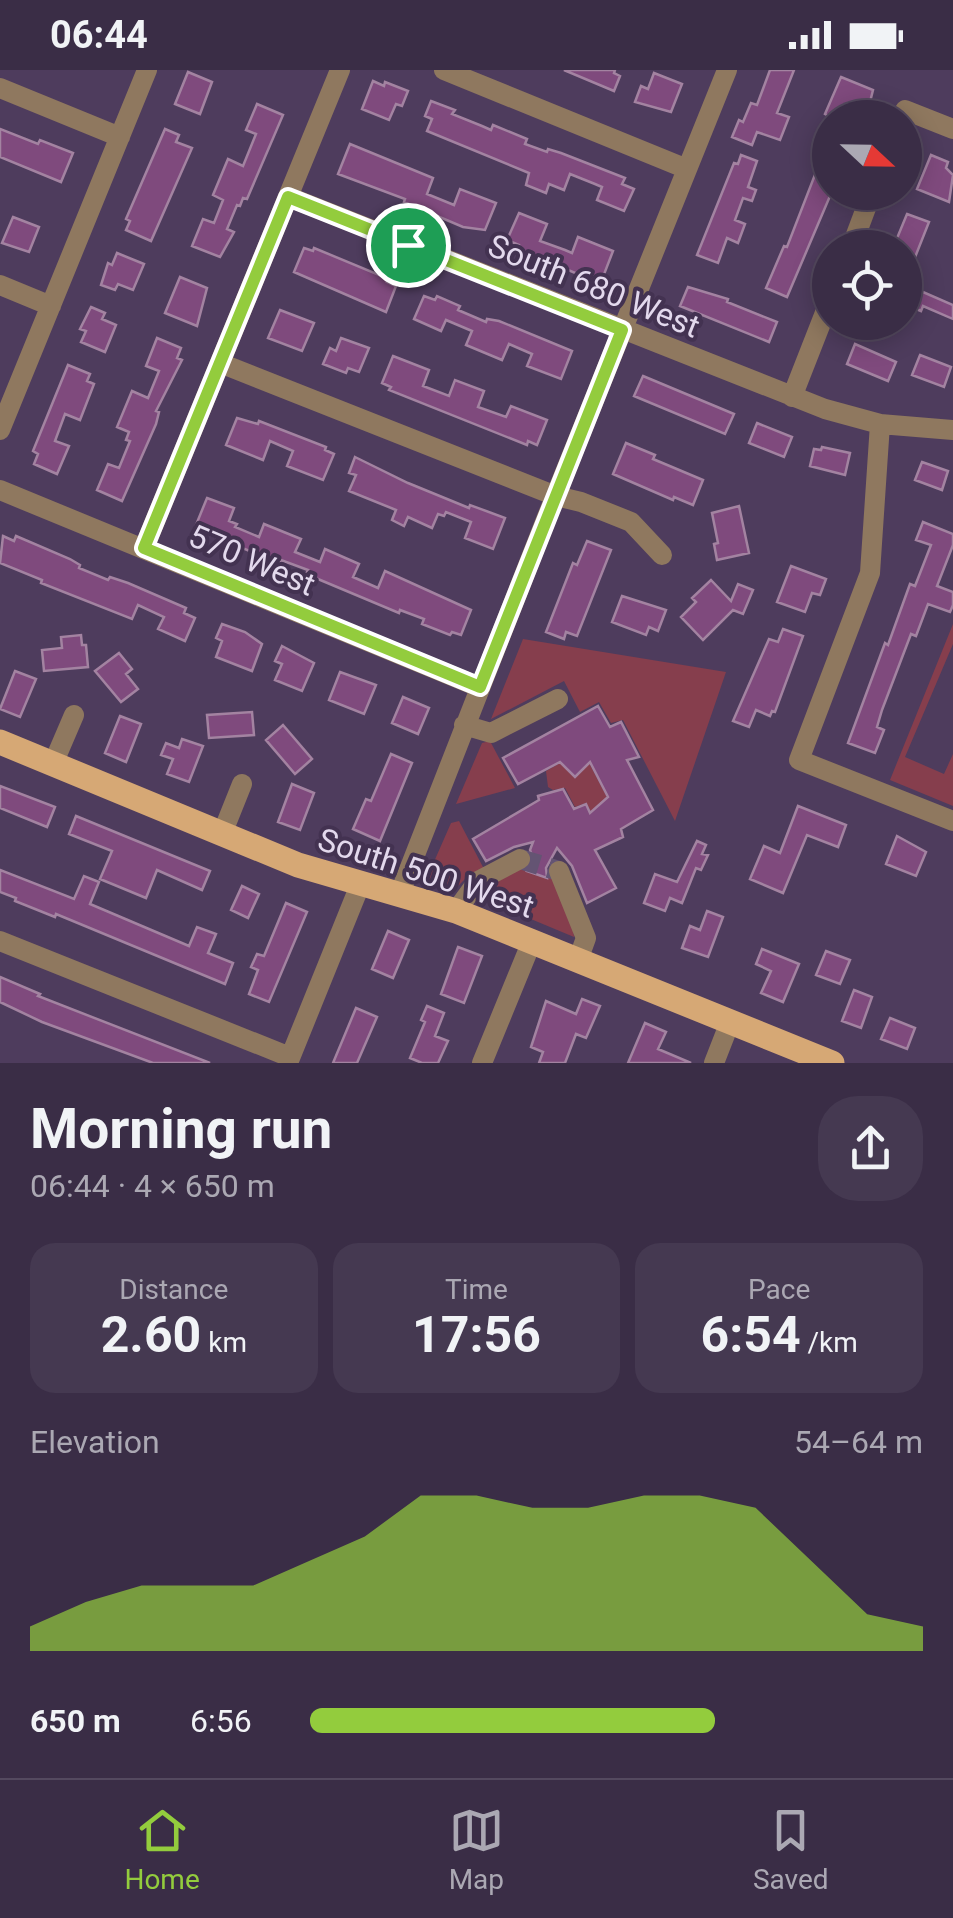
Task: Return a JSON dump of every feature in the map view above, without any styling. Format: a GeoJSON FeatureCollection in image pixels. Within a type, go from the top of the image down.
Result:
{"type":"FeatureCollection","features":[{"type":"Feature","properties":{"kind":"main road","name":"South 500 West"},"geometry":{"type":"LineString","coordinates":[[0,742],[314,871],[456,911],[832,1063]]}},
{"type":"Feature","properties":{"kind":"street"},"geometry":{"type":"LineString","coordinates":[[0,430],[147,70]]}},
{"type":"Feature","properties":{"kind":"street"},"geometry":{"type":"LineString","coordinates":[[144,548],[340,70]]}},
{"type":"Feature","properties":{"kind":"street"},"geometry":{"type":"LineString","coordinates":[[444,70],[688,169]]}},
{"type":"Feature","properties":{"kind":"street"},"geometry":{"type":"LineString","coordinates":[[400,893],[727,70]]}},
{"type":"Feature","properties":{"kind":"street"},"geometry":{"type":"LineString","coordinates":[[0,88],[120,137]]}},
{"type":"Feature","properties":{"kind":"street"},"geometry":{"type":"LineString","coordinates":[[922,120],[953,130]]}},
{"type":"Feature","properties":{"kind":"street","name":"South 680 West"},"geometry":{"type":"LineString","coordinates":[[288,197],[792,396],[880,424],[953,430]]}},
{"type":"Feature","properties":{"kind":"street"},"geometry":{"type":"LineString","coordinates":[[0,286],[51,306]]}},
{"type":"Feature","properties":{"kind":"street"},"geometry":{"type":"LineString","coordinates":[[792,396],[814,340]]}},
{"type":"Feature","properties":{"kind":"street"},"geometry":{"type":"LineString","coordinates":[[220,363],[631,522],[662,555]]}},
{"type":"Feature","properties":{"kind":"street"},"geometry":{"type":"LineString","coordinates":[[880,424],[870,573],[799,760],[953,822]]}},
{"type":"Feature","properties":{"kind":"street","name":"570 West"},"geometry":{"type":"LineString","coordinates":[[0,490],[480,687]]}},
{"type":"Feature","properties":{"kind":"street"},"geometry":{"type":"LineString","coordinates":[[464,725],[491,733],[558,699]]}},
{"type":"Feature","properties":{"kind":"street"},"geometry":{"type":"LineString","coordinates":[[53,764],[74,715]]}},
{"type":"Feature","properties":{"kind":"street"},"geometry":{"type":"LineString","coordinates":[[222,834],[242,784]]}},
{"type":"Feature","properties":{"kind":"street"},"geometry":{"type":"LineString","coordinates":[[456,911],[478,881],[520,859]]}},
{"type":"Feature","properties":{"kind":"street"},"geometry":{"type":"LineString","coordinates":[[559,871],[586,938],[578,960]]}},
{"type":"Feature","properties":{"kind":"street"},"geometry":{"type":"LineString","coordinates":[[0,941],[289,1060],[360,885]]}},
{"type":"Feature","properties":{"kind":"street"},"geometry":{"type":"LineString","coordinates":[[482,1063],[532,942]]}},
{"type":"Feature","properties":{"kind":"street"},"geometry":{"type":"LineString","coordinates":[[714,1063],[730,1022]]}},
{"type":"Feature","properties":{"kind":"shaded area"},"geometry":{"type":"Polygon","coordinates":[[[953,624],[953,644],[905,757],[944,774],[953,754],[953,806],[890,780],[953,624]]]}},
{"type":"Feature","properties":{"kind":"shaded area"},"geometry":{"type":"Polygon","coordinates":[[[523,639],[726,672],[675,821],[623,720],[611,723],[599,702],[580,712],[564,681],[491,719],[523,639]]]}},
{"type":"Feature","properties":{"kind":"shaded area"},"geometry":{"type":"Polygon","coordinates":[[[490,741],[515,788],[456,804],[482,743],[490,741]]]}},
{"type":"Feature","properties":{"kind":"shaded area"},"geometry":{"type":"Polygon","coordinates":[[[576,754],[586,757],[617,816],[599,825],[586,803],[575,807],[565,788],[548,787],[546,771],[576,754]]]}},
{"type":"Feature","properties":{"kind":"shaded area"},"geometry":{"type":"Polygon","coordinates":[[[459,821],[484,869],[466,878],[453,891],[426,880],[451,823],[459,821]]]}},
{"type":"Feature","properties":{"kind":"shaded area"},"geometry":{"type":"Polygon","coordinates":[[[520,867],[552,876],[572,915],[574,937],[476,896],[482,888],[520,867]]]}},
{"type":"Feature","properties":{"kind":"building"},"geometry":{"type":"Polygon","coordinates":[[[564,70],[615,70],[620,76],[614,91],[564,70]]]}},
{"type":"Feature","properties":{"kind":"building"},"geometry":{"type":"Polygon","coordinates":[[[770,70],[794,70],[777,113],[789,117],[780,140],[757,132],[752,145],[732,137],[751,103],[757,105],[770,70]]]}},
{"type":"Feature","properties":{"kind":"building"},"geometry":{"type":"Polygon","coordinates":[[[188,72],[212,82],[200,114],[175,104],[188,72]]]}},
{"type":"Feature","properties":{"kind":"building"},"geometry":{"type":"Polygon","coordinates":[[[654,73],[682,84],[671,112],[635,102],[641,86],[648,89],[654,73]]]}},
{"type":"Feature","properties":{"kind":"building"},"geometry":{"type":"Polygon","coordinates":[[[841,77],[873,90],[870,100],[831,100],[841,77]]]}},
{"type":"Feature","properties":{"kind":"building"},"geometry":{"type":"Polygon","coordinates":[[[373,81],[408,91],[402,106],[396,104],[389,120],[362,109],[373,81]]]}},
{"type":"Feature","properties":{"kind":"building"},"geometry":{"type":"Polygon","coordinates":[[[431,101],[491,130],[493,125],[527,139],[525,144],[561,153],[625,178],[622,184],[634,189],[624,211],[597,200],[602,187],[595,184],[570,174],[564,190],[549,184],[546,193],[526,185],[529,173],[427,131],[432,119],[425,116],[431,101]]]}},
{"type":"Feature","properties":{"kind":"building"},"geometry":{"type":"Polygon","coordinates":[[[257,104],[283,115],[247,199],[237,205],[227,229],[234,232],[220,257],[192,246],[203,219],[214,223],[223,200],[213,195],[228,159],[243,166],[256,134],[246,130],[257,104]]]}},
{"type":"Feature","properties":{"kind":"building"},"geometry":{"type":"Polygon","coordinates":[[[0,129],[73,153],[61,182],[0,157],[0,129]]]}},
{"type":"Feature","properties":{"kind":"building"},"geometry":{"type":"Polygon","coordinates":[[[165,129],[179,135],[176,142],[192,148],[151,241],[126,230],[130,221],[126,219],[165,129]]]}},
{"type":"Feature","properties":{"kind":"building"},"geometry":{"type":"Polygon","coordinates":[[[350,144],[433,178],[427,194],[454,205],[460,189],[496,203],[485,230],[463,227],[404,202],[405,199],[338,174],[350,144]]]}},
{"type":"Feature","properties":{"kind":"building"},"geometry":{"type":"Polygon","coordinates":[[[741,155],[757,161],[748,187],[756,190],[752,201],[743,198],[735,220],[745,224],[738,243],[727,238],[718,263],[697,255],[734,163],[738,164],[741,155]]]}},
{"type":"Feature","properties":{"kind":"building"},"geometry":{"type":"Polygon","coordinates":[[[931,155],[948,162],[946,168],[953,175],[949,202],[922,191],[922,177],[931,155]]]}},
{"type":"Feature","properties":{"kind":"building"},"geometry":{"type":"Polygon","coordinates":[[[812,182],[812,210],[824,210],[816,230],[812,230],[787,297],[766,288],[784,246],[787,247],[812,182]]]}},
{"type":"Feature","properties":{"kind":"building"},"geometry":{"type":"Polygon","coordinates":[[[519,213],[547,224],[540,241],[572,253],[578,237],[613,251],[603,277],[580,275],[518,249],[519,245],[507,240],[519,213]]]}},
{"type":"Feature","properties":{"kind":"building"},"geometry":{"type":"Polygon","coordinates":[[[907,214],[929,222],[922,240],[922,230],[900,230],[907,214]]]}},
{"type":"Feature","properties":{"kind":"building"},"geometry":{"type":"Polygon","coordinates":[[[13,217],[39,227],[29,252],[2,243],[13,217]]]}},
{"type":"Feature","properties":{"kind":"building"},"geometry":{"type":"Polygon","coordinates":[[[304,248],[314,248],[389,279],[387,282],[396,286],[386,312],[294,272],[304,248]]]}},
{"type":"Feature","properties":{"kind":"building"},"geometry":{"type":"Polygon","coordinates":[[[117,253],[144,264],[133,290],[118,284],[115,290],[101,285],[108,263],[112,265],[117,253]]]}},
{"type":"Feature","properties":{"kind":"building"},"geometry":{"type":"Polygon","coordinates":[[[180,277],[207,288],[197,326],[165,313],[180,277]]]}},
{"type":"Feature","properties":{"kind":"building"},"geometry":{"type":"Polygon","coordinates":[[[688,287],[728,299],[727,302],[777,322],[769,342],[680,306],[688,287]]]}},
{"type":"Feature","properties":{"kind":"building"},"geometry":{"type":"Polygon","coordinates":[[[922,292],[953,305],[953,319],[923,306],[922,292]]]}},
{"type":"Feature","properties":{"kind":"building"},"geometry":{"type":"Polygon","coordinates":[[[424,296],[435,300],[437,296],[486,322],[499,321],[572,351],[561,379],[527,366],[532,354],[509,344],[502,360],[466,345],[472,331],[446,320],[441,331],[414,319],[424,296]]]}},
{"type":"Feature","properties":{"kind":"building"},"geometry":{"type":"Polygon","coordinates":[[[91,307],[105,313],[102,319],[116,325],[105,352],[81,342],[86,331],[80,329],[91,307]]]}},
{"type":"Feature","properties":{"kind":"building"},"geometry":{"type":"Polygon","coordinates":[[[280,310],[314,323],[302,351],[268,338],[280,310]]]}},
{"type":"Feature","properties":{"kind":"building"},"geometry":{"type":"Polygon","coordinates":[[[157,338],[181,348],[177,358],[182,360],[156,411],[156,424],[122,501],[97,490],[108,464],[119,468],[130,441],[126,440],[129,432],[117,427],[132,391],[148,398],[159,371],[146,366],[157,338]]]}},
{"type":"Feature","properties":{"kind":"building"},"geometry":{"type":"Polygon","coordinates":[[[341,338],[369,348],[359,372],[348,368],[346,373],[323,364],[330,348],[336,351],[341,338]]]}},
{"type":"Feature","properties":{"kind":"building"},"geometry":{"type":"Polygon","coordinates":[[[855,344],[896,362],[888,381],[847,364],[855,344]]]}},
{"type":"Feature","properties":{"kind":"building"},"geometry":{"type":"Polygon","coordinates":[[[920,355],[951,367],[944,387],[912,375],[920,355]]]}},
{"type":"Feature","properties":{"kind":"building"},"geometry":{"type":"Polygon","coordinates":[[[393,356],[429,370],[423,386],[449,396],[455,380],[484,391],[478,407],[506,417],[511,406],[547,420],[537,445],[528,441],[527,445],[389,390],[391,387],[382,383],[393,356]]]}},
{"type":"Feature","properties":{"kind":"building"},"geometry":{"type":"Polygon","coordinates":[[[68,365],[90,374],[87,381],[94,384],[80,420],[65,414],[55,441],[69,446],[57,474],[34,464],[38,454],[33,451],[68,365]]]}},
{"type":"Feature","properties":{"kind":"building"},"geometry":{"type":"Polygon","coordinates":[[[643,376],[734,414],[725,434],[634,396],[643,376]]]}},
{"type":"Feature","properties":{"kind":"building"},"geometry":{"type":"Polygon","coordinates":[[[237,418],[258,424],[259,421],[326,447],[334,454],[323,480],[287,466],[293,451],[270,441],[263,460],[226,445],[237,418]]]}},
{"type":"Feature","properties":{"kind":"building"},"geometry":{"type":"Polygon","coordinates":[[[757,423],[792,437],[784,457],[749,443],[757,423]]]}},
{"type":"Feature","properties":{"kind":"building"},"geometry":{"type":"Polygon","coordinates":[[[626,443],[703,480],[693,505],[613,474],[626,443]]]}},
{"type":"Feature","properties":{"kind":"building"},"geometry":{"type":"Polygon","coordinates":[[[814,449],[850,453],[845,475],[810,466],[814,449]]]}},
{"type":"Feature","properties":{"kind":"building"},"geometry":{"type":"Polygon","coordinates":[[[355,457],[469,508],[470,505],[505,518],[493,549],[465,538],[471,522],[446,512],[444,516],[438,514],[432,528],[408,517],[404,526],[392,520],[396,510],[349,491],[356,475],[349,473],[355,457]]]}},
{"type":"Feature","properties":{"kind":"building"},"geometry":{"type":"Polygon","coordinates":[[[922,462],[948,471],[942,490],[915,480],[922,462]]]}},
{"type":"Feature","properties":{"kind":"building"},"geometry":{"type":"Polygon","coordinates":[[[207,498],[234,508],[229,521],[237,524],[235,527],[259,537],[264,524],[301,539],[295,552],[320,562],[325,549],[359,564],[353,577],[378,588],[385,571],[471,610],[461,635],[422,624],[424,619],[400,610],[399,613],[306,574],[308,570],[281,560],[279,563],[206,533],[207,529],[196,525],[207,498]]]}},
{"type":"Feature","properties":{"kind":"building"},"geometry":{"type":"Polygon","coordinates":[[[739,506],[749,553],[717,560],[712,513],[739,506]]]}},
{"type":"Feature","properties":{"kind":"building"},"geometry":{"type":"Polygon","coordinates":[[[923,522],[953,534],[953,545],[937,586],[953,592],[953,605],[950,612],[928,604],[916,636],[911,634],[882,710],[877,727],[884,730],[875,753],[848,743],[885,643],[888,645],[910,584],[915,586],[931,545],[916,540],[923,522]]]}},
{"type":"Feature","properties":{"kind":"building"},"geometry":{"type":"Polygon","coordinates":[[[3,536],[14,541],[16,536],[70,559],[79,568],[128,583],[186,608],[184,613],[195,618],[185,641],[158,629],[164,617],[138,605],[132,619],[0,563],[3,536]]]}},
{"type":"Feature","properties":{"kind":"building"},"geometry":{"type":"Polygon","coordinates":[[[587,541],[611,550],[577,636],[566,632],[564,639],[546,632],[573,563],[577,565],[587,541]]]}},
{"type":"Feature","properties":{"kind":"building"},"geometry":{"type":"Polygon","coordinates":[[[791,566],[826,579],[820,595],[812,593],[805,612],[777,602],[791,566]]]}},
{"type":"Feature","properties":{"kind":"building"},"geometry":{"type":"Polygon","coordinates":[[[711,580],[731,601],[738,584],[753,590],[743,614],[733,610],[703,640],[681,617],[696,602],[692,598],[711,580]]]}},
{"type":"Feature","properties":{"kind":"building"},"geometry":{"type":"Polygon","coordinates":[[[622,596],[666,610],[658,631],[649,627],[646,635],[612,622],[622,596]]]}},
{"type":"Feature","properties":{"kind":"building"},"geometry":{"type":"Polygon","coordinates":[[[222,624],[245,632],[262,644],[252,671],[216,657],[222,641],[216,638],[222,624]]]}},
{"type":"Feature","properties":{"kind":"building"},"geometry":{"type":"Polygon","coordinates":[[[783,629],[803,636],[775,712],[770,716],[756,710],[749,727],[733,721],[769,639],[778,642],[783,629]]]}},
{"type":"Feature","properties":{"kind":"building"},"geometry":{"type":"Polygon","coordinates":[[[81,635],[88,667],[44,671],[42,650],[62,648],[61,637],[81,635]]]}},
{"type":"Feature","properties":{"kind":"building"},"geometry":{"type":"Polygon","coordinates":[[[282,646],[314,663],[302,691],[275,680],[282,664],[275,661],[282,646]]]}},
{"type":"Feature","properties":{"kind":"building"},"geometry":{"type":"Polygon","coordinates":[[[119,653],[132,669],[126,674],[138,689],[121,702],[95,671],[119,653]]]}},
{"type":"Feature","properties":{"kind":"building"},"geometry":{"type":"Polygon","coordinates":[[[15,671],[36,679],[20,717],[0,709],[15,671]]]}},
{"type":"Feature","properties":{"kind":"building"},"geometry":{"type":"Polygon","coordinates":[[[340,672],[376,685],[364,714],[329,700],[340,672]]]}},
{"type":"Feature","properties":{"kind":"building"},"geometry":{"type":"Polygon","coordinates":[[[403,697],[429,708],[418,734],[392,723],[403,697]]]}},
{"type":"Feature","properties":{"kind":"building"},"geometry":{"type":"Polygon","coordinates":[[[598,706],[610,727],[621,722],[639,757],[627,760],[653,810],[621,829],[623,837],[595,850],[616,888],[587,903],[572,866],[557,848],[546,868],[547,878],[527,871],[534,861],[530,850],[533,842],[486,861],[473,839],[539,800],[538,796],[563,789],[574,809],[586,804],[590,813],[608,797],[590,762],[575,777],[560,762],[518,784],[503,758],[598,706]]]}},
{"type":"Feature","properties":{"kind":"building"},"geometry":{"type":"Polygon","coordinates":[[[252,712],[254,735],[209,738],[207,715],[252,712]]]}},
{"type":"Feature","properties":{"kind":"building"},"geometry":{"type":"Polygon","coordinates":[[[120,716],[141,724],[126,762],[105,753],[120,716]]]}},
{"type":"Feature","properties":{"kind":"building"},"geometry":{"type":"Polygon","coordinates":[[[283,725],[312,759],[295,774],[266,740],[283,725]]]}},
{"type":"Feature","properties":{"kind":"building"},"geometry":{"type":"Polygon","coordinates":[[[182,739],[203,746],[189,782],[167,774],[173,759],[161,755],[166,743],[179,748],[182,739]]]}},
{"type":"Feature","properties":{"kind":"building"},"geometry":{"type":"Polygon","coordinates":[[[391,754],[412,763],[380,841],[353,829],[366,799],[371,801],[391,754]]]}},
{"type":"Feature","properties":{"kind":"building"},"geometry":{"type":"Polygon","coordinates":[[[292,784],[314,793],[300,830],[278,822],[292,784]]]}},
{"type":"Feature","properties":{"kind":"building"},"geometry":{"type":"Polygon","coordinates":[[[0,786],[55,807],[47,827],[0,808],[0,786]]]}},
{"type":"Feature","properties":{"kind":"building"},"geometry":{"type":"Polygon","coordinates":[[[798,806],[846,825],[838,847],[807,835],[783,893],[750,879],[764,846],[780,853],[798,806]]]}},
{"type":"Feature","properties":{"kind":"building"},"geometry":{"type":"Polygon","coordinates":[[[76,816],[210,871],[202,890],[157,870],[146,898],[100,879],[112,851],[69,834],[76,816]]]}},
{"type":"Feature","properties":{"kind":"building"},"geometry":{"type":"Polygon","coordinates":[[[897,836],[926,852],[916,876],[886,864],[897,836]]]}},
{"type":"Feature","properties":{"kind":"building"},"geometry":{"type":"Polygon","coordinates":[[[697,841],[706,845],[702,854],[708,855],[701,870],[696,868],[682,903],[670,898],[665,911],[644,903],[655,874],[677,882],[697,841]]]}},
{"type":"Feature","properties":{"kind":"building"},"geometry":{"type":"Polygon","coordinates":[[[0,870],[74,899],[84,876],[99,882],[90,904],[189,946],[197,927],[216,934],[208,953],[233,963],[225,984],[15,901],[16,898],[0,892],[0,870]]]}},
{"type":"Feature","properties":{"kind":"building"},"geometry":{"type":"Polygon","coordinates":[[[242,886],[259,894],[248,918],[231,910],[242,886]]]}},
{"type":"Feature","properties":{"kind":"building"},"geometry":{"type":"Polygon","coordinates":[[[286,903],[307,912],[269,1002],[249,994],[258,970],[251,967],[257,954],[264,956],[286,903]]]}},
{"type":"Feature","properties":{"kind":"building"},"geometry":{"type":"Polygon","coordinates":[[[707,911],[723,917],[708,957],[682,948],[690,926],[700,930],[707,911]]]}},
{"type":"Feature","properties":{"kind":"building"},"geometry":{"type":"Polygon","coordinates":[[[388,931],[409,940],[393,978],[372,969],[388,931]]]}},
{"type":"Feature","properties":{"kind":"building"},"geometry":{"type":"Polygon","coordinates":[[[458,947],[482,956],[464,1003],[441,994],[458,947]]]}},
{"type":"Feature","properties":{"kind":"building"},"geometry":{"type":"Polygon","coordinates":[[[762,949],[799,964],[783,1002],[761,993],[771,971],[756,964],[762,949]]]}},
{"type":"Feature","properties":{"kind":"building"},"geometry":{"type":"Polygon","coordinates":[[[826,951],[850,960],[840,984],[816,975],[826,951]]]}},
{"type":"Feature","properties":{"kind":"building"},"geometry":{"type":"Polygon","coordinates":[[[0,977],[38,996],[210,1063],[153,1063],[42,1022],[0,1002],[0,977]]]}},
{"type":"Feature","properties":{"kind":"building"},"geometry":{"type":"Polygon","coordinates":[[[854,990],[872,997],[861,1028],[842,1021],[854,990]]]}},
{"type":"Feature","properties":{"kind":"building"},"geometry":{"type":"Polygon","coordinates":[[[582,999],[600,1006],[586,1038],[576,1034],[565,1063],[539,1063],[543,1052],[531,1047],[546,1001],[576,1014],[582,999]]]}},
{"type":"Feature","properties":{"kind":"building"},"geometry":{"type":"Polygon","coordinates":[[[427,1006],[444,1013],[435,1036],[448,1041],[438,1063],[410,1058],[425,1022],[421,1020],[427,1006]]]}},
{"type":"Feature","properties":{"kind":"building"},"geometry":{"type":"Polygon","coordinates":[[[356,1008],[377,1017],[357,1063],[333,1063],[356,1008]]]}},
{"type":"Feature","properties":{"kind":"building"},"geometry":{"type":"Polygon","coordinates":[[[890,1018],[915,1028],[907,1049],[881,1039],[890,1018]]]}},
{"type":"Feature","properties":{"kind":"building"},"geometry":{"type":"Polygon","coordinates":[[[645,1023],[666,1032],[658,1049],[691,1063],[628,1063],[645,1023]]]}},
{"type":"Feature","properties":{"kind":"tunnel"},"geometry":{"type":"LineString","coordinates":[[520,859],[559,871]]}},
{"type":"Feature","properties":{"kind":"route"},"geometry":{"type":"LineString","coordinates":[[288,197],[408,245],[622,330],[480,687],[144,548],[288,197]]}}]}
